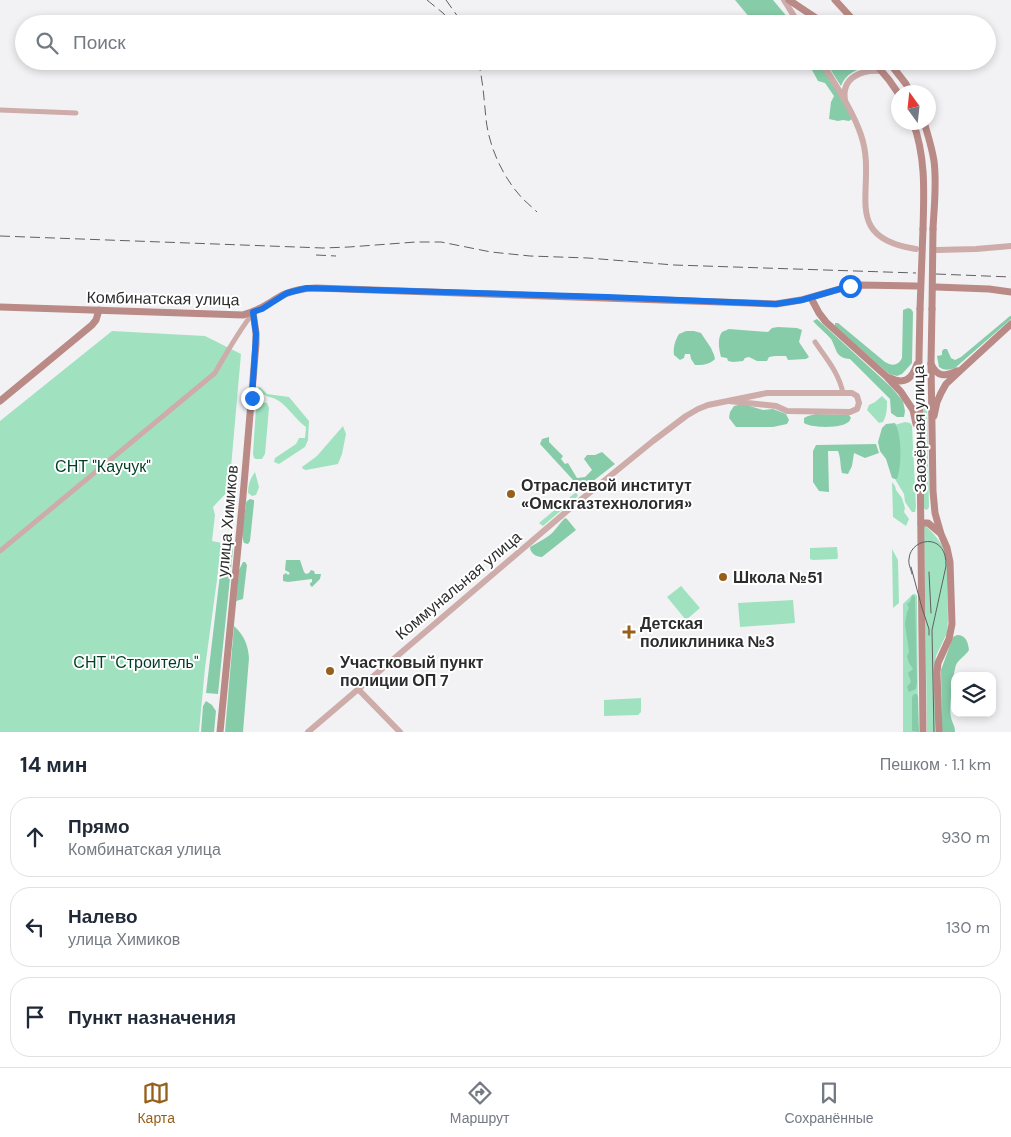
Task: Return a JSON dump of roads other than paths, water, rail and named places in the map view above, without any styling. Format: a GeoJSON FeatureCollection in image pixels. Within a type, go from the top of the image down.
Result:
{"type":"FeatureCollection","features":[{"type":"Feature","properties":{"kind":"main road"},"geometry":{"type":"LineString","coordinates":[[789,0],[812,15]]}},
{"type":"Feature","properties":{"kind":"main road"},"geometry":{"type":"LineString","coordinates":[[835,0],[849,15]]}},
{"type":"Feature","properties":{"kind":"main road"},"geometry":{"type":"LineString","coordinates":[[895,70],[906,85]]}},
{"type":"Feature","properties":{"kind":"main road"},"geometry":{"type":"LineString","coordinates":[[882,71],[892,85]]}},
{"type":"Feature","properties":{"kind":"main road","name":"Заозёрная улица"},"geometry":{"type":"LineString","coordinates":[[914,130],[923,163],[924,176],[919,358],[923,732]]}},
{"type":"Feature","properties":{"kind":"main road","name":"Заозёрная улица"},"geometry":{"type":"LineString","coordinates":[[926,130],[934,160],[935,176],[931,363],[934,506],[950,562],[952,624],[949,639],[938,663],[938,732]]}},
{"type":"Feature","properties":{"kind":"main road","name":"Комбинатская улица"},"geometry":{"type":"LineString","coordinates":[[0,307],[243,315],[262,309],[287,293],[299,289],[316,288],[768,304],[788,303],[811,298],[850,286],[916,286]]}},
{"type":"Feature","properties":{"kind":"main road"},"geometry":{"type":"LineString","coordinates":[[936,287],[989,289],[1011,292]]}},
{"type":"Feature","properties":{"kind":"main road"},"geometry":{"type":"LineString","coordinates":[[811,298],[819,314],[826,322],[901,392],[913,410],[920,437]]}},
{"type":"Feature","properties":{"kind":"main road"},"geometry":{"type":"LineString","coordinates":[[0,401],[92,325],[96,320],[99,310]]}},
{"type":"Feature","properties":{"kind":"main road","name":"улица Химиков"},"geometry":{"type":"LineString","coordinates":[[220,732],[255,360],[256,334],[253,312]]}},
{"type":"Feature","properties":{"kind":"main road"},"geometry":{"type":"LineString","coordinates":[[931,429],[936,407],[946,384],[1011,324]]}},
{"type":"Feature","properties":{"kind":"main road"},"geometry":{"type":"LineString","coordinates":[[887,377],[900,381],[910,378],[914,373],[919,358]]}},
{"type":"Feature","properties":{"kind":"main road"},"geometry":{"type":"LineString","coordinates":[[931,363],[936,372],[940,374],[950,375],[962,369]]}},
{"type":"Feature","properties":{"kind":"main road"},"geometry":{"type":"LineString","coordinates":[[921,507],[923,512],[929,513],[932,512],[934,506]]}},
{"type":"Feature","properties":{"kind":"main road"},"geometry":{"type":"LineString","coordinates":[[921,523],[928,523],[941,534]]}},
{"type":"Feature","properties":{"kind":"street"},"geometry":{"type":"LineString","coordinates":[[784,0],[793,15]]}},
{"type":"Feature","properties":{"kind":"street"},"geometry":{"type":"LineString","coordinates":[[826,70],[845,101],[861,135],[866,162],[866,205],[869,225],[876,234],[892,244],[916,249]]}},
{"type":"Feature","properties":{"kind":"street"},"geometry":{"type":"LineString","coordinates":[[845,101],[845,89],[856,75],[870,70],[882,71]]}},
{"type":"Feature","properties":{"kind":"street"},"geometry":{"type":"LineString","coordinates":[[0,110],[76,113]]}},
{"type":"Feature","properties":{"kind":"street"},"geometry":{"type":"LineString","coordinates":[[936,250],[1011,246]]}},
{"type":"Feature","properties":{"kind":"street"},"geometry":{"type":"LineString","coordinates":[[0,551],[216,373],[230,344],[253,312]]}},
{"type":"Feature","properties":{"kind":"street"},"geometry":{"type":"LineString","coordinates":[[815,342],[835,371],[843,393]]}},
{"type":"Feature","properties":{"kind":"street","name":"Коммунальная улица"},"geometry":{"type":"LineString","coordinates":[[308,732],[496,571],[668,428],[686,416],[708,405],[767,393],[852,393],[858,396],[859,403],[857,409],[850,412],[787,410],[776,406],[729,401]]}},
{"type":"Feature","properties":{"kind":"street"},"geometry":{"type":"LineString","coordinates":[[358,689],[400,732]]}},
{"type":"Feature","properties":{"kind":"tram line"},"geometry":{"type":"LineString","coordinates":[[912,574],[909,559],[915,546],[928,542],[935,543],[941,547],[945,555],[946,566],[932,630],[934,732]]}},
{"type":"Feature","properties":{"kind":"tram line"},"geometry":{"type":"LineString","coordinates":[[911,567],[929,629],[929,635]]}},
{"type":"Feature","properties":{"kind":"tram line"},"geometry":{"type":"LineString","coordinates":[[929,572],[931,613]]}},
{"type":"Feature","properties":{"kind":"railway"},"geometry":{"type":"LineString","coordinates":[[427,0],[445,15]]}},
{"type":"Feature","properties":{"kind":"railway"},"geometry":{"type":"LineString","coordinates":[[446,0],[457,15]]}},
{"type":"Feature","properties":{"kind":"railway"},"geometry":{"type":"LineString","coordinates":[[480,70],[488,130],[498,162],[516,191],[537,212]]}},
{"type":"Feature","properties":{"kind":"railway"},"geometry":{"type":"LineString","coordinates":[[0,236],[323,248],[441,242],[491,252],[530,256],[588,258],[674,265],[916,273]]}},
{"type":"Feature","properties":{"kind":"railway"},"geometry":{"type":"LineString","coordinates":[[316,255],[336,256]]}},
{"type":"Feature","properties":{"kind":"railway"},"geometry":{"type":"LineString","coordinates":[[936,274],[1011,277]]}},
{"type":"Feature","properties":{"kind":"place","name":"Отраслевой институт «Омскгазтехнология»"},"geometry":{"type":"Point","coordinates":[511,494]}},
{"type":"Feature","properties":{"kind":"place","name":"Школа №51"},"geometry":{"type":"Point","coordinates":[723,577]}},
{"type":"Feature","properties":{"kind":"place","name":"Детская поликлиника №3"},"geometry":{"type":"Point","coordinates":[629,632]}},
{"type":"Feature","properties":{"kind":"place","name":"Участковый пункт полиции ОП 7"},"geometry":{"type":"Point","coordinates":[330,671]}},
{"type":"Feature","properties":{"kind":"park label","name":"СНТ \"Каучук\""},"geometry":{"type":"Point","coordinates":[103,466]}},
{"type":"Feature","properties":{"kind":"park label","name":"СНТ \"Строитель\""},"geometry":{"type":"Point","coordinates":[136,662]}}]}
